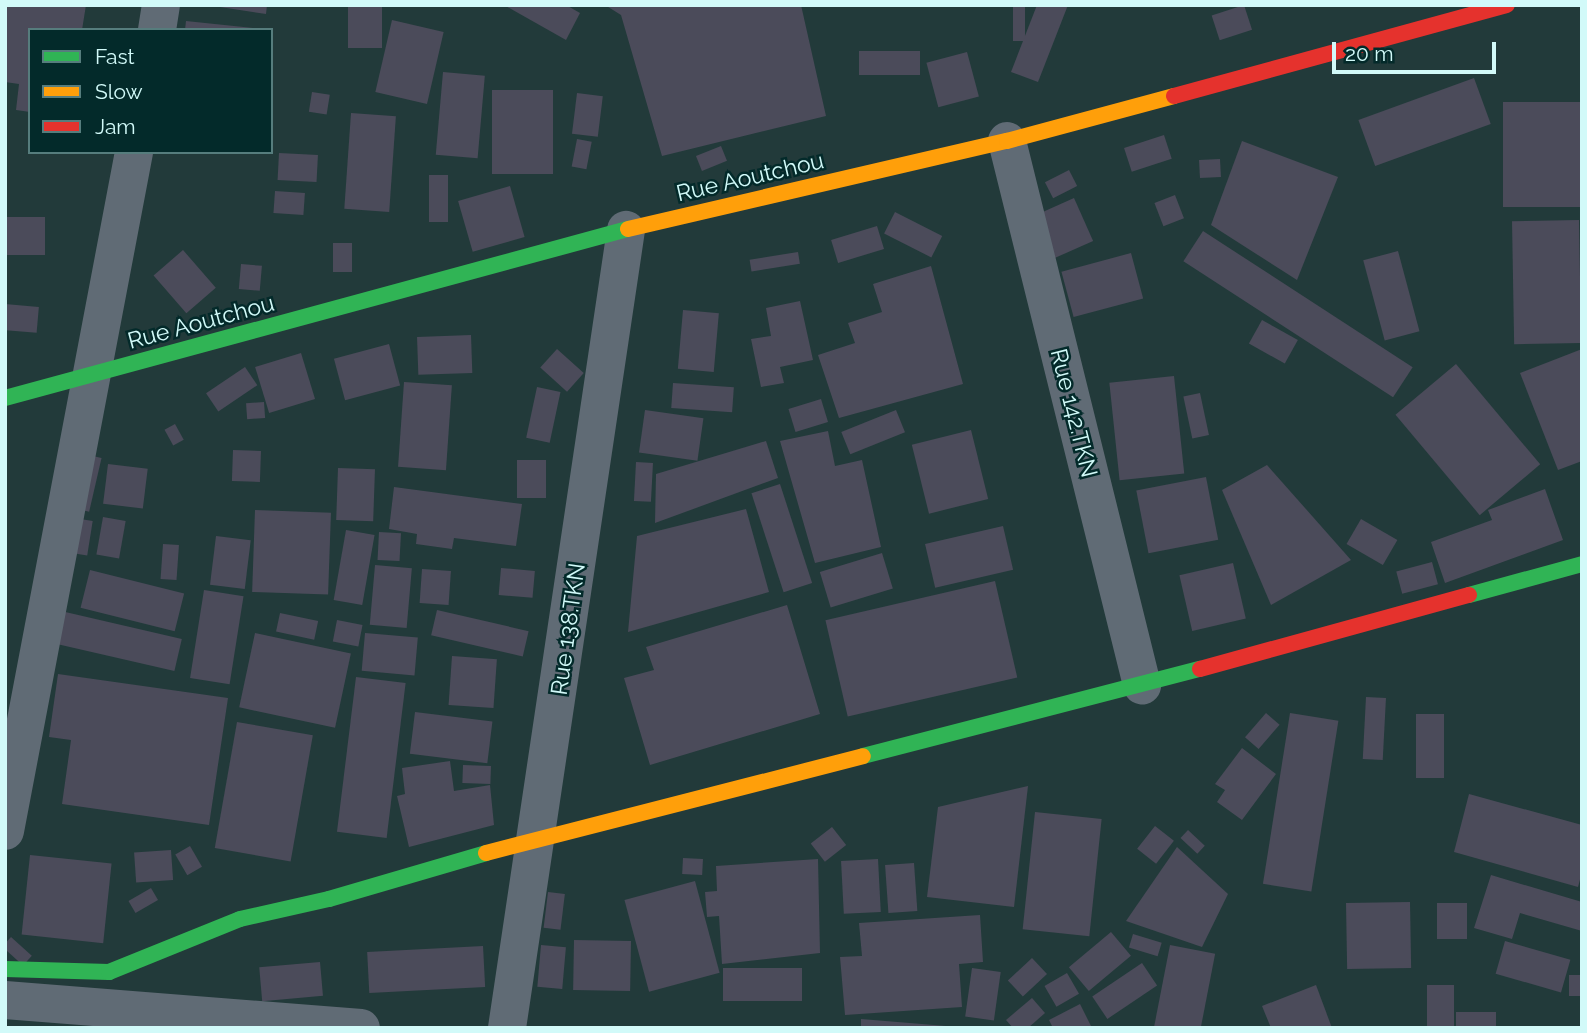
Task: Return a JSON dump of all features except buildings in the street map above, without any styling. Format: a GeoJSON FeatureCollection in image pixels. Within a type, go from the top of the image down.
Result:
{"type":"FeatureCollection","features":[{"type":"Feature","properties":{"kind":"street"},"geometry":{"type":"LineString","coordinates":[[157,28],[161,5]]}},
{"type":"Feature","properties":{"kind":"street","name":"Rue Aoutchou"},"geometry":{"type":"LineString","coordinates":[[5,398],[626,230],[1007,141],[1507,5]]}},
{"type":"Feature","properties":{"kind":"street","name":"Rue 142.TKN"},"geometry":{"type":"LineString","coordinates":[[1007,141],[1142,685]]}},
{"type":"Feature","properties":{"kind":"street"},"geometry":{"type":"LineString","coordinates":[[5,831],[94,374],[134,154]]}},
{"type":"Feature","properties":{"kind":"street","name":"Rue 138.TKN"},"geometry":{"type":"LineString","coordinates":[[507,1028],[626,230]]}},
{"type":"Feature","properties":{"kind":"street"},"geometry":{"type":"LineString","coordinates":[[5,969],[109,972],[240,919],[329,900],[537,838],[1142,685],[1582,564]]}},
{"type":"Feature","properties":{"kind":"street"},"geometry":{"type":"LineString","coordinates":[[5,1000],[361,1028]]}},
{"type":"Feature","properties":{"kind":"traffic: fast"},"geometry":{"type":"LineString","coordinates":[[5,398],[628,229]]}},
{"type":"Feature","properties":{"kind":"traffic: fast"},"geometry":{"type":"LineString","coordinates":[[1469,595],[1582,564]]}},
{"type":"Feature","properties":{"kind":"traffic: fast"},"geometry":{"type":"LineString","coordinates":[[863,756],[1200,669]]}},
{"type":"Feature","properties":{"kind":"traffic: fast"},"geometry":{"type":"LineString","coordinates":[[5,969],[109,972],[240,919],[329,899],[486,853]]}},
{"type":"Feature","properties":{"kind":"traffic: slow"},"geometry":{"type":"LineString","coordinates":[[628,229],[1007,141],[1174,96]]}},
{"type":"Feature","properties":{"kind":"traffic: slow"},"geometry":{"type":"LineString","coordinates":[[486,853],[863,756]]}},
{"type":"Feature","properties":{"kind":"traffic: jam"},"geometry":{"type":"LineString","coordinates":[[1174,96],[1507,5]]}},
{"type":"Feature","properties":{"kind":"traffic: jam"},"geometry":{"type":"LineString","coordinates":[[1200,669],[1469,595]]}}]}
